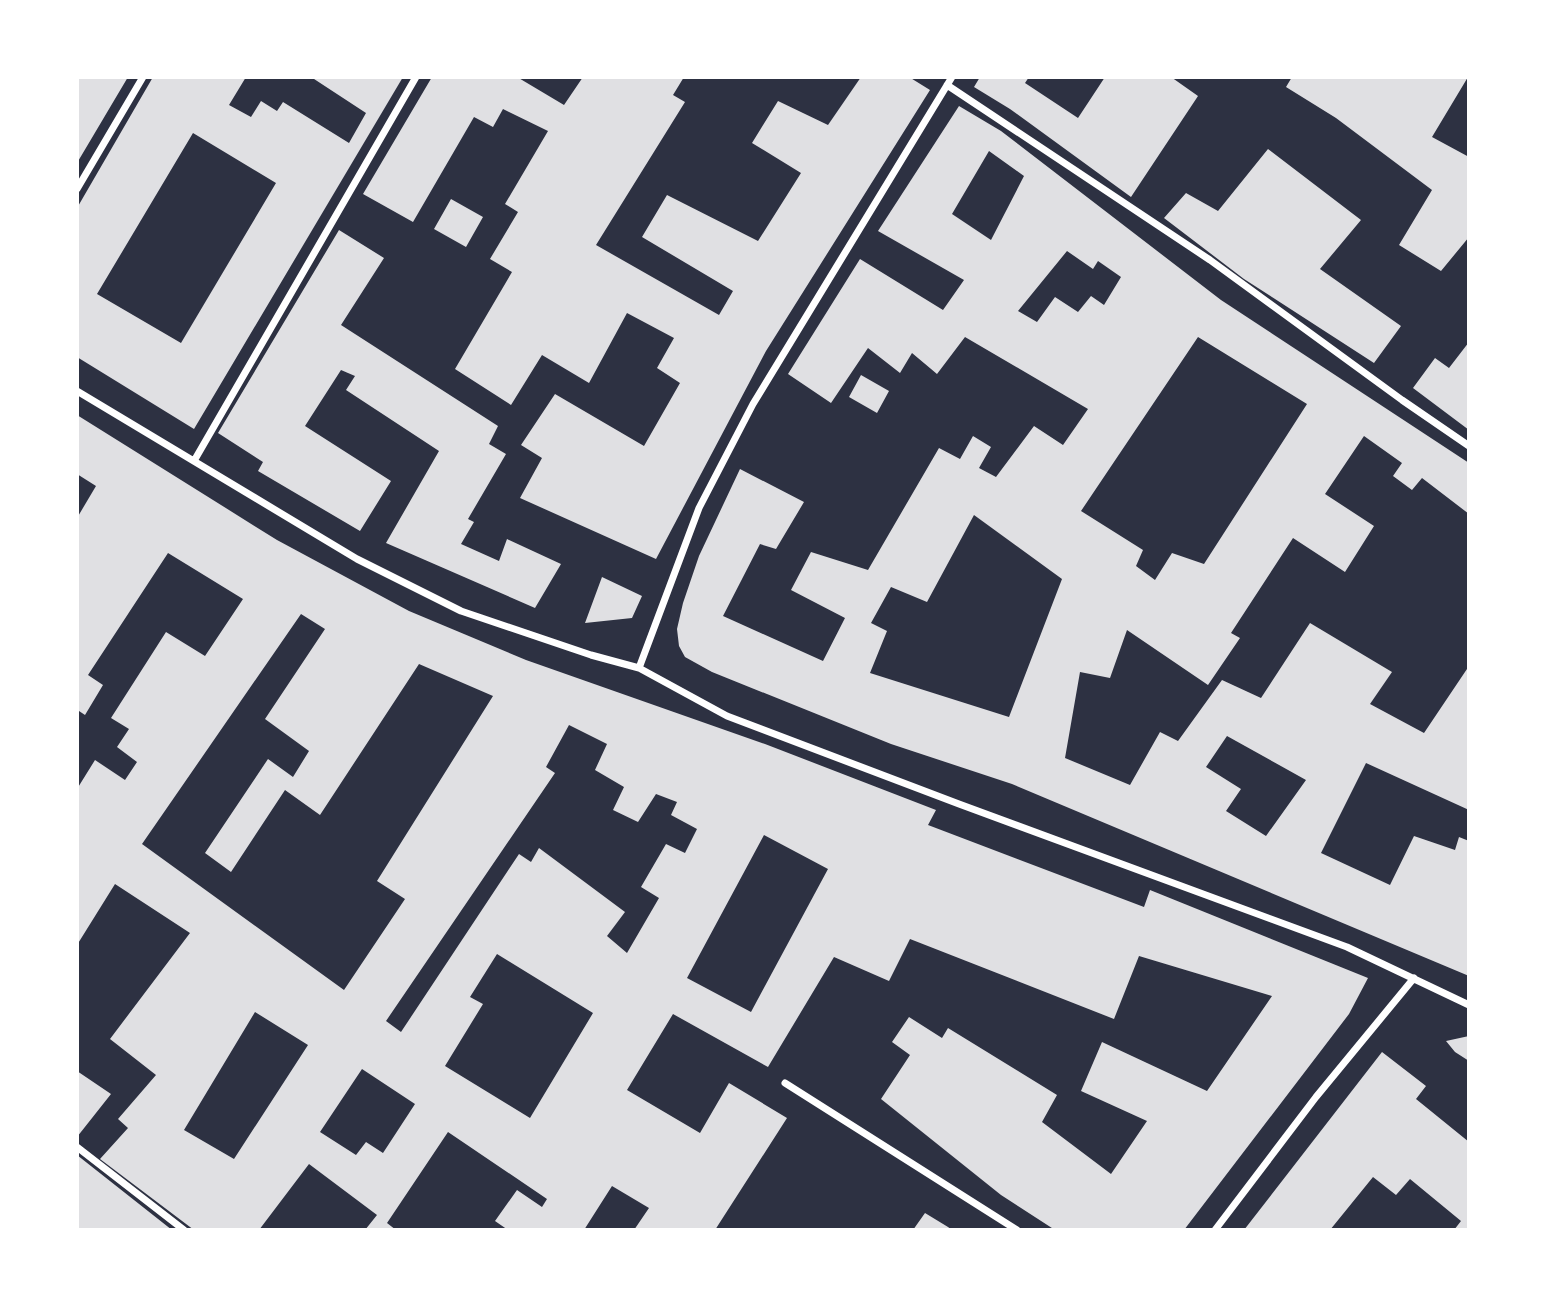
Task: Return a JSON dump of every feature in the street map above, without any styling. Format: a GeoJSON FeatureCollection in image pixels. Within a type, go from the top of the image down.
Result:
{"type":"FeatureCollection","features":[{"type":"Feature","properties":{"kind":"street"},"geometry":{"type":"LineString","coordinates":[[77,189],[144,77]]}},
{"type":"Feature","properties":{"kind":"street"},"geometry":{"type":"LineString","coordinates":[[194,461],[416,77]]}},
{"type":"Feature","properties":{"kind":"street"},"geometry":{"type":"LineString","coordinates":[[639,668],[699,508],[747,416],[814,301],[952,77]]}},
{"type":"Feature","properties":{"kind":"street"},"geometry":{"type":"LineString","coordinates":[[947,85],[1210,260],[1469,446]]}},
{"type":"Feature","properties":{"kind":"street"},"geometry":{"type":"LineString","coordinates":[[77,391],[356,559],[461,611],[591,655],[639,668],[727,716],[1346,947],[1469,1005]]}},
{"type":"Feature","properties":{"kind":"street"},"geometry":{"type":"LineString","coordinates":[[1215,1230],[1316,1097],[1414,978]]}},
{"type":"Feature","properties":{"kind":"street"},"geometry":{"type":"LineString","coordinates":[[785,1083],[1017,1230]]}},
{"type":"Feature","properties":{"kind":"street"},"geometry":{"type":"LineString","coordinates":[[77,1147],[184,1230]]}},
{"type":"Feature","properties":{"kind":"building"},"geometry":{"type":"Polygon","coordinates":[[[77,77],[128,77],[77,163],[77,77]]]}},
{"type":"Feature","properties":{"kind":"building"},"geometry":{"type":"Polygon","coordinates":[[[153,77],[246,77],[229,105],[251,117],[261,101],[277,111],[283,102],[349,143],[366,113],[311,77],[403,77],[194,429],[77,357],[77,208],[153,77]],[[193,133],[97,294],[181,343],[276,183],[193,133]]]}},
{"type":"Feature","properties":{"kind":"building"},"geometry":{"type":"Polygon","coordinates":[[[432,77],[517,77],[564,105],[583,77],[684,77],[673,95],[685,102],[596,245],[719,315],[733,291],[642,237],[667,195],[758,241],[801,173],[752,143],[778,101],[828,125],[861,77],[909,77],[930,90],[766,351],[656,559],[520,498],[542,458],[521,445],[555,394],[644,446],[680,383],[657,368],[674,338],[627,313],[589,383],[542,355],[511,405],[455,369],[512,272],[490,259],[518,212],[505,204],[548,131],[503,109],[493,127],[474,117],[413,222],[363,194],[432,77]]]}},
{"type":"Feature","properties":{"kind":"building"},"geometry":{"type":"Polygon","coordinates":[[[980,77],[1029,77],[1025,83],[1078,118],[1105,77],[1171,77],[1198,96],[1131,197],[1010,109],[974,87],[980,77]]]}},
{"type":"Feature","properties":{"kind":"building"},"geometry":{"type":"Polygon","coordinates":[[[1292,77],[1468,77],[1432,137],[1469,157],[1469,237],[1441,271],[1399,245],[1432,190],[1336,118],[1286,87],[1292,77]]]}},
{"type":"Feature","properties":{"kind":"building"},"geometry":{"type":"Polygon","coordinates":[[[959,106],[1001,131],[1221,300],[1469,463],[1469,514],[1422,478],[1412,490],[1393,476],[1402,463],[1364,436],[1325,494],[1374,526],[1345,572],[1293,538],[1231,633],[1240,638],[1208,685],[1127,630],[1110,678],[1080,672],[1065,758],[1130,785],[1160,732],[1178,741],[1222,680],[1261,698],[1310,623],[1392,672],[1370,704],[1424,733],[1469,666],[1469,810],[1366,763],[1321,853],[1390,885],[1414,836],[1455,850],[1459,837],[1469,841],[1469,976],[1012,784],[891,744],[712,672],[685,657],[679,646],[677,629],[683,603],[699,556],[740,469],[804,502],[776,549],[760,544],[723,616],[823,661],[845,618],[791,590],[811,552],[868,570],[939,448],[960,459],[973,436],[991,447],[979,468],[996,477],[1034,426],[1063,445],[1088,409],[965,337],[937,374],[912,353],[900,373],[868,348],[831,403],[788,374],[860,259],[943,310],[964,280],[878,231],[959,106]],[[989,151],[952,214],[991,240],[1024,176],[989,151]],[[1067,251],[1018,311],[1037,322],[1055,297],[1078,312],[1091,296],[1104,305],[1121,277],[1098,261],[1093,269],[1067,251]],[[1198,337],[1081,511],[1143,550],[1136,566],[1155,580],[1172,553],[1204,564],[1307,404],[1198,337]],[[974,515],[927,602],[891,587],[871,623],[887,631],[870,673],[1009,717],[1062,579],[974,515]],[[1227,736],[1206,767],[1241,789],[1226,811],[1266,836],[1306,780],[1227,736]]]}},
{"type":"Feature","properties":{"kind":"building"},"geometry":{"type":"Polygon","coordinates":[[[1268,149],[1361,220],[1320,269],[1401,326],[1374,363],[1244,279],[1164,218],[1186,193],[1218,211],[1268,149]]]}},
{"type":"Feature","properties":{"kind":"building"},"geometry":{"type":"Polygon","coordinates":[[[451,199],[483,217],[466,247],[434,229],[451,199]]]}},
{"type":"Feature","properties":{"kind":"building"},"geometry":{"type":"Polygon","coordinates":[[[339,230],[384,258],[341,325],[498,426],[489,444],[506,454],[468,519],[474,522],[461,544],[499,561],[507,539],[561,564],[535,608],[386,543],[439,451],[346,390],[355,376],[341,370],[305,426],[391,481],[360,531],[258,471],[263,462],[218,433],[339,230]]]}},
{"type":"Feature","properties":{"kind":"building"},"geometry":{"type":"Polygon","coordinates":[[[1469,342],[1469,430],[1413,388],[1435,358],[1449,368],[1469,342]]]}},
{"type":"Feature","properties":{"kind":"building"},"geometry":{"type":"Polygon","coordinates":[[[861,375],[889,391],[877,413],[849,397],[861,375]]]}},
{"type":"Feature","properties":{"kind":"building"},"geometry":{"type":"Polygon","coordinates":[[[77,415],[277,540],[409,611],[526,660],[765,744],[936,810],[928,825],[1144,907],[1150,890],[1368,978],[1349,1014],[1184,1230],[1055,1230],[1001,1195],[881,1099],[910,1055],[892,1042],[909,1017],[942,1038],[948,1028],[1057,1095],[1042,1122],[1111,1174],[1147,1121],[1081,1091],[1102,1042],[1207,1091],[1272,996],[1139,956],[1114,1019],[910,939],[889,981],[834,957],[768,1067],[673,1014],[627,1090],[700,1133],[729,1083],[787,1118],[715,1230],[634,1230],[649,1208],[612,1186],[584,1230],[508,1230],[495,1221],[517,1190],[542,1207],[547,1199],[448,1132],[387,1223],[396,1230],[365,1230],[377,1215],[309,1164],[259,1230],[194,1230],[100,1159],[128,1128],[118,1119],[156,1075],[110,1039],[190,933],[115,884],[77,945],[77,789],[95,760],[125,780],[137,762],[117,747],[129,729],[111,718],[166,632],[205,656],[243,599],[168,553],[88,675],[103,685],[85,715],[79,711],[77,714],[77,518],[96,486],[77,474],[77,415]],[[301,614],[142,844],[344,990],[405,899],[377,881],[493,696],[419,664],[320,815],[285,790],[231,872],[205,853],[268,759],[293,777],[309,751],[265,719],[325,629],[301,614]],[[569,725],[546,767],[555,773],[386,1021],[401,1032],[519,854],[531,862],[539,848],[625,912],[607,936],[627,953],[659,898],[641,887],[666,844],[685,853],[697,829],[671,815],[677,802],[656,794],[638,822],[613,810],[624,787],[595,770],[607,744],[569,725]],[[764,835],[687,978],[751,1012],[828,869],[764,835]],[[497,954],[470,997],[483,1004],[445,1066],[530,1118],[593,1013],[497,954]],[[255,1012],[184,1130],[234,1159],[308,1045],[255,1012]],[[362,1069],[320,1132],[356,1155],[366,1142],[383,1153],[415,1104],[362,1069]]]}},
{"type":"Feature","properties":{"kind":"building"},"geometry":{"type":"Polygon","coordinates":[[[602,577],[642,596],[632,618],[585,623],[602,577]]]}},
{"type":"Feature","properties":{"kind":"building"},"geometry":{"type":"Polygon","coordinates":[[[1469,1036],[1469,1061],[1455,1052],[1446,1041],[1469,1036]]]}},
{"type":"Feature","properties":{"kind":"building"},"geometry":{"type":"Polygon","coordinates":[[[1382,1052],[1426,1086],[1416,1099],[1469,1142],[1469,1230],[1454,1230],[1461,1221],[1410,1179],[1396,1195],[1373,1177],[1330,1230],[1244,1230],[1382,1052]]]}},
{"type":"Feature","properties":{"kind":"building"},"geometry":{"type":"Polygon","coordinates":[[[77,1071],[111,1094],[77,1137],[77,1071]]]}},
{"type":"Feature","properties":{"kind":"building"},"geometry":{"type":"Polygon","coordinates":[[[77,1155],[172,1230],[77,1230],[77,1155]]]}},
{"type":"Feature","properties":{"kind":"building"},"geometry":{"type":"Polygon","coordinates":[[[925,1213],[948,1227],[952,1230],[913,1230],[925,1213]]]}}]}
